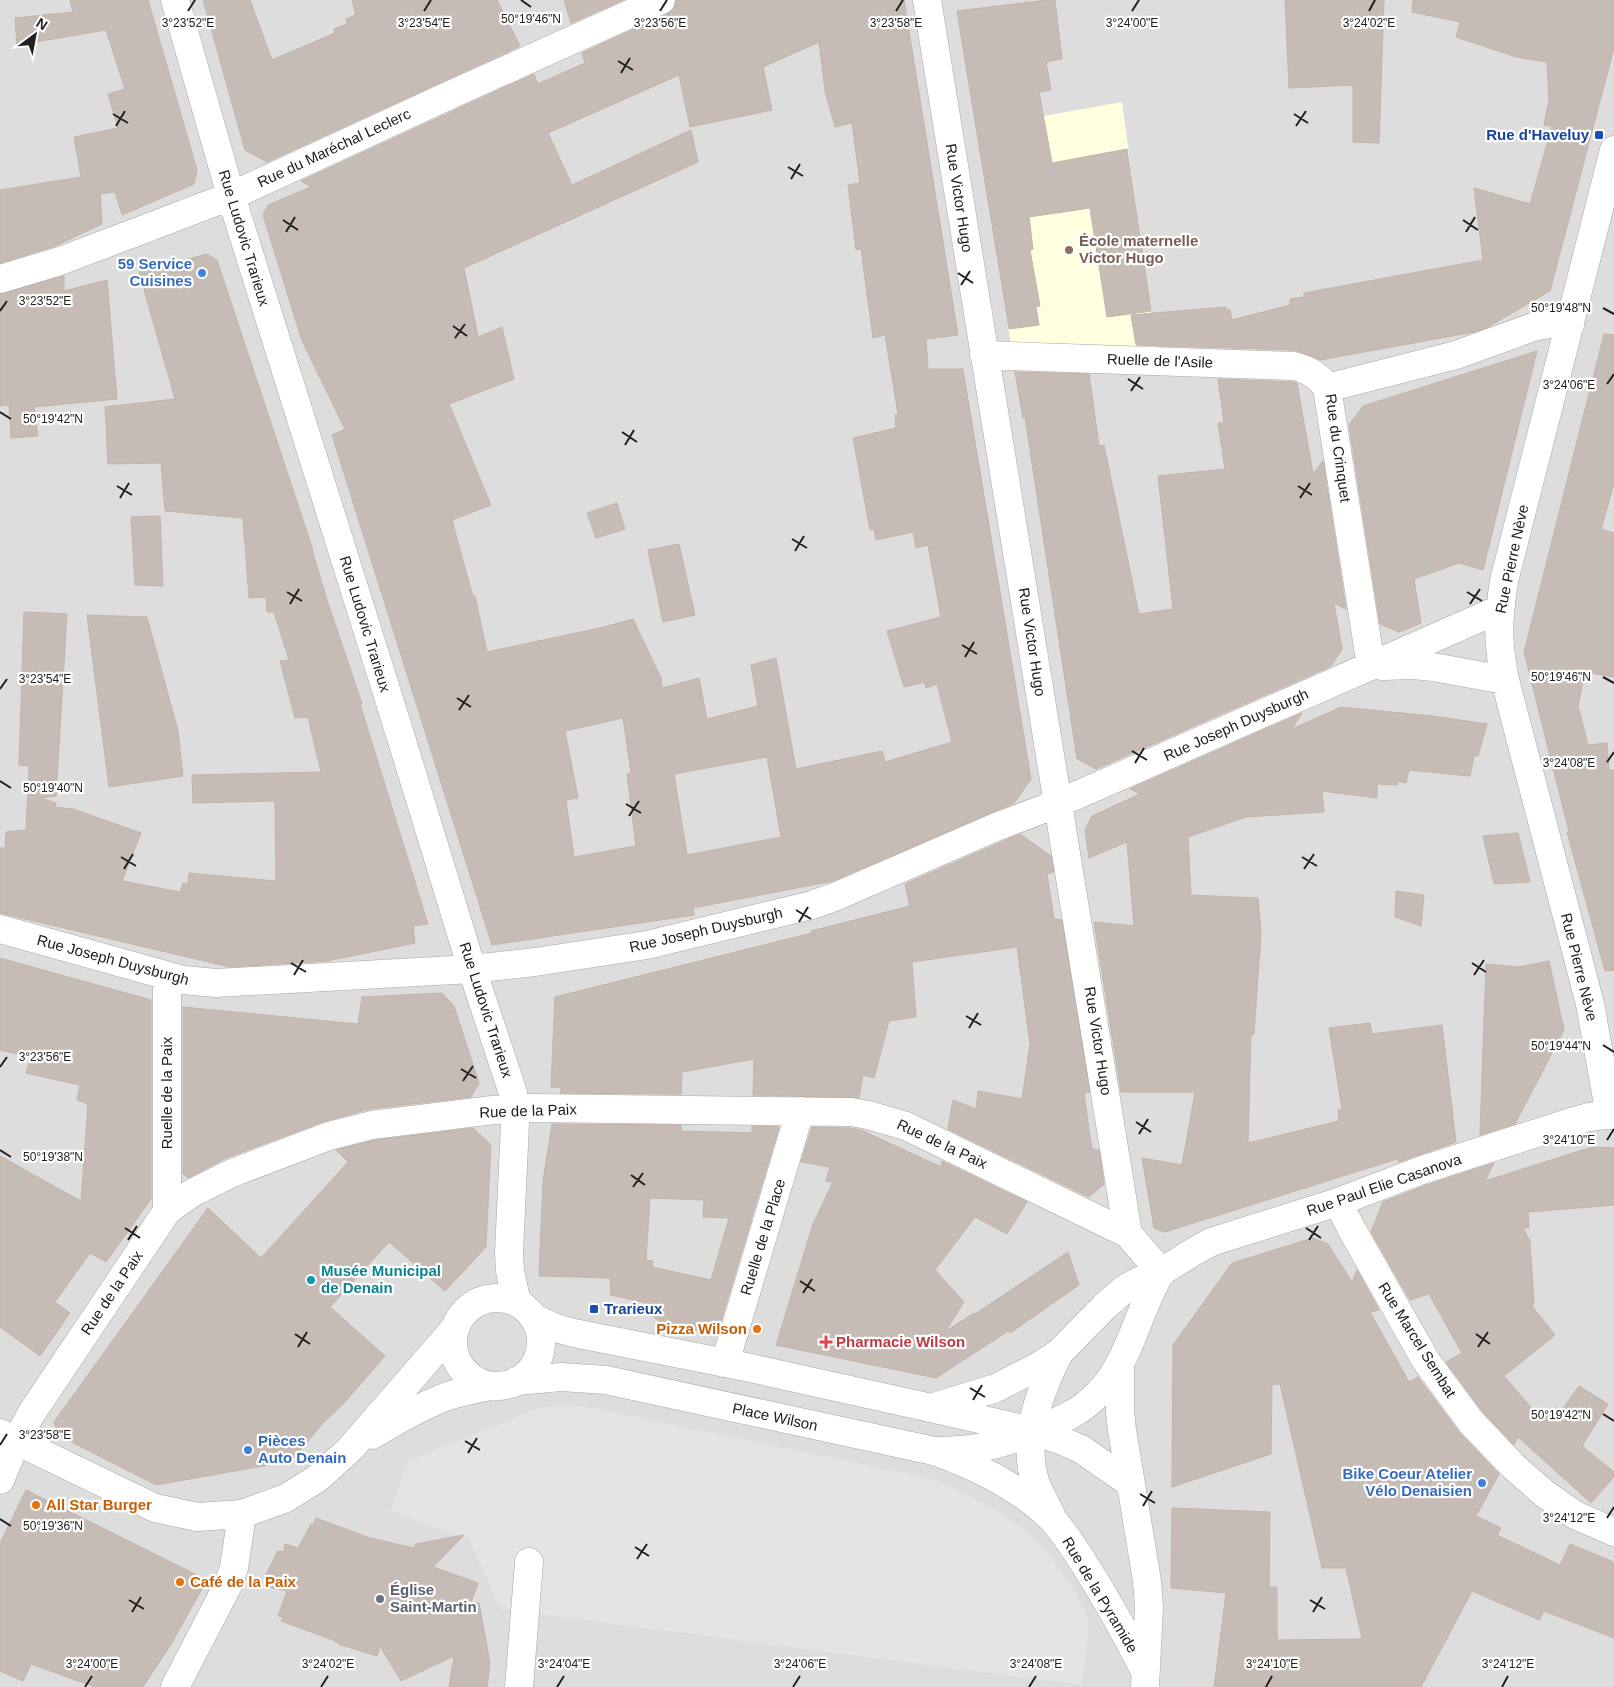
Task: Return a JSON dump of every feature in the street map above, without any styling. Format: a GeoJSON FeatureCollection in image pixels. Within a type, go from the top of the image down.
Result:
{"type":"FeatureCollection","features":[{"type":"Feature","properties":{"kind":"street","name":"Rue Ludovic Trarieux"},"geometry":{"type":"LineString","coordinates":[[176,0],[231,196],[472,969],[509,1078],[515,1108],[509,1253],[510,1271],[526,1310]]}},
{"type":"Feature","properties":{"kind":"street","name":"Rue du Maréchal Leclerc"},"geometry":{"type":"LineString","coordinates":[[0,279],[60,262],[231,196],[661,0]]}},
{"type":"Feature","properties":{"kind":"street","name":"Rue Victor Hugo"},"geometry":{"type":"LineString","coordinates":[[927,0],[984,355],[1069,860],[1128,1234]]}},
{"type":"Feature","properties":{"kind":"street","name":"Rue Pierre Nève"},"geometry":{"type":"LineString","coordinates":[[1612,1115],[1590,1004],[1505,680],[1499,650],[1498,630],[1504,580],[1614,150]]}},
{"type":"Feature","properties":{"kind":"street","name":"Rue du Crinquet"},"geometry":{"type":"LineString","coordinates":[[1371,666],[1328,388],[1456,355],[1533,327],[1548,324],[1570,325]]}},
{"type":"Feature","properties":{"kind":"street","name":"Ruelle de l'Asile"},"geometry":{"type":"LineString","coordinates":[[984,355],[1294,366],[1312,372],[1321,378],[1328,388]]}},
{"type":"Feature","properties":{"kind":"street","name":"Rue Joseph Duysburgh"},"geometry":{"type":"LineString","coordinates":[[0,929],[167,976],[191,981],[216,983],[472,969],[646,946],[812,905],[1012,820],[1059,803],[1500,609]]}},
{"type":"Feature","properties":{"kind":"street","name":"Rue Joseph Duysburgh"},"geometry":{"type":"LineString","coordinates":[[1371,666],[1423,666],[1505,680]]}},
{"type":"Feature","properties":{"kind":"street","name":"Ruelle de la Paix"},"geometry":{"type":"LineString","coordinates":[[167,976],[167,1211]]}},
{"type":"Feature","properties":{"kind":"street","name":"Rue de la Paix"},"geometry":{"type":"LineString","coordinates":[[0,1480],[8,1438],[31,1414],[167,1211],[192,1193],[232,1173],[329,1136],[372,1125],[515,1108],[851,1112],[906,1126],[1128,1234]]}},
{"type":"Feature","properties":{"kind":"street","name":"Ruelle de la Place"},"geometry":{"type":"LineString","coordinates":[[725,1363],[800,1111]]}},
{"type":"Feature","properties":{"kind":"street","name":"Rue Paul Elie Casanova"},"geometry":{"type":"LineString","coordinates":[[1161,1272],[1211,1242],[1338,1202],[1422,1170],[1571,1122],[1589,1117],[1612,1115]]}},
{"type":"Feature","properties":{"kind":"street","name":"Rue Marcel Sembat"},"geometry":{"type":"LineString","coordinates":[[1338,1202],[1426,1361],[1471,1422],[1514,1467],[1545,1494],[1575,1515],[1614,1532]]}},
{"type":"Feature","properties":{"kind":"street"},"geometry":{"type":"LineString","coordinates":[[931,1408],[996,1388],[1059,1354],[1116,1296],[1139,1281],[1161,1272],[1128,1234]]}},
{"type":"Feature","properties":{"kind":"street","name":"Rue Ludovic Trarieux"},"geometry":{"type":"LineString","coordinates":[[481,1301],[509,1253]]}},
{"type":"Feature","properties":{"kind":"street","name":"Place Wilson"},"geometry":{"type":"LineString","coordinates":[[350,1449],[414,1410],[445,1397],[490,1386],[504,1386],[516,1382],[561,1377],[606,1380],[934,1451],[985,1447],[1032,1431],[1073,1414],[1106,1385],[1120,1363],[1147,1296],[1161,1272]]}},
{"type":"Feature","properties":{"kind":"street"},"geometry":{"type":"LineString","coordinates":[[8,1438],[155,1508],[197,1517],[242,1514],[270,1505],[304,1489],[318,1478],[350,1449],[456,1327],[463,1314],[481,1301],[496,1298],[510,1300],[556,1328],[574,1333],[725,1363],[1032,1431],[1081,1449],[1130,1483]]}},
{"type":"Feature","properties":{"kind":"street"},"geometry":{"type":"LineString","coordinates":[[516,1382],[523,1378],[533,1367],[540,1354],[540,1332],[526,1310]]}},
{"type":"Feature","properties":{"kind":"street"},"geometry":{"type":"LineString","coordinates":[[456,1327],[453,1348],[461,1367],[477,1381],[490,1386]]}},
{"type":"Feature","properties":{"kind":"street","name":"Rue de la Pyramide"},"geometry":{"type":"LineString","coordinates":[[1059,1354],[1043,1387],[1032,1431],[1030,1453],[1036,1484],[1053,1520],[1077,1553],[1105,1598],[1145,1680]]}},
{"type":"Feature","properties":{"kind":"street","name":"Rue de la Pyramide"},"geometry":{"type":"LineString","coordinates":[[1120,1363],[1120,1411],[1147,1581],[1149,1607],[1145,1680]]}},
{"type":"Feature","properties":{"kind":"street","name":"Rue de la Pyramide"},"geometry":{"type":"LineString","coordinates":[[934,1451],[965,1462],[995,1478],[1024,1496],[1053,1520]]}},
{"type":"Feature","properties":{"kind":"street"},"geometry":{"type":"LineString","coordinates":[[175,1687],[228,1585],[234,1568],[242,1514]]}},
{"type":"Feature","properties":{"kind":"street"},"geometry":{"type":"LineString","coordinates":[[519,1687],[529,1562]]}},
{"type":"Feature","properties":{"kind":"shaded area"},"geometry":{"type":"Polygon","coordinates":[[[0,0],[1614,0],[1614,1687],[0,1687],[0,0]]]}},
{"type":"Feature","properties":{"kind":"shaded area","name":"École maternelle Victor Hugo"},"geometry":{"type":"Polygon","coordinates":[[[1122,102],[1156,353],[1012,351],[976,128],[1122,102]]]}},
{"type":"Feature","properties":{"kind":"shaded area"},"geometry":{"type":"Polygon","coordinates":[[[564,1405],[583,1406],[933,1479],[995,1510],[1029,1533],[1053,1560],[1073,1588],[1085,1612],[1089,1626],[1082,1685],[501,1609],[468,1538],[390,1511],[408,1461],[537,1409],[564,1405]]]}},
{"type":"Feature","properties":{"kind":"building"},"geometry":{"type":"Polygon","coordinates":[[[70,0],[148,0],[197,170],[194,184],[122,215],[115,192],[100,194],[102,224],[55,246],[0,263],[0,190],[81,177],[74,137],[118,128],[108,94],[125,89],[106,30],[17,45],[15,18],[73,12],[70,0]]]}},
{"type":"Feature","properties":{"kind":"building"},"geometry":{"type":"Polygon","coordinates":[[[203,0],[250,0],[272,60],[335,33],[334,29],[347,24],[346,19],[356,15],[352,0],[497,0],[520,46],[267,162],[245,150],[203,0]]]}},
{"type":"Feature","properties":{"kind":"building"},"geometry":{"type":"Polygon","coordinates":[[[564,0],[623,0],[571,23],[564,0]]]}},
{"type":"Feature","properties":{"kind":"building"},"geometry":{"type":"Polygon","coordinates":[[[676,0],[904,0],[958,335],[926,339],[928,369],[963,369],[1031,779],[1014,803],[833,881],[693,908],[694,915],[492,945],[332,435],[345,429],[302,341],[263,215],[268,205],[311,187],[301,181],[534,74],[538,84],[585,63],[582,53],[674,9],[676,0]],[[819,42],[763,67],[772,110],[690,127],[679,75],[548,133],[572,185],[691,130],[698,162],[464,268],[478,337],[502,327],[514,379],[449,404],[491,505],[452,520],[473,597],[475,596],[487,652],[633,619],[661,678],[662,688],[699,678],[707,719],[758,706],[751,665],[776,658],[796,769],[882,751],[885,762],[952,742],[937,684],[926,688],[924,682],[904,687],[887,631],[941,617],[928,545],[916,548],[913,532],[876,540],[874,529],[870,530],[853,438],[896,428],[895,415],[898,414],[885,335],[873,338],[861,249],[856,250],[848,185],[860,183],[852,123],[835,127],[825,91],[819,42]],[[623,718],[565,731],[578,798],[566,800],[574,857],[636,846],[627,774],[631,773],[623,718]],[[767,757],[674,774],[687,855],[781,837],[767,757]]]}},
{"type":"Feature","properties":{"kind":"building"},"geometry":{"type":"Polygon","coordinates":[[[1055,0],[1062,59],[1046,62],[1051,90],[1039,92],[1052,163],[1127,149],[1151,311],[1107,317],[1090,208],[1029,217],[1033,249],[1030,250],[1040,306],[1036,307],[1039,325],[1009,329],[957,11],[1055,0]]]}},
{"type":"Feature","properties":{"kind":"building"},"geometry":{"type":"Polygon","coordinates":[[[1285,0],[1384,0],[1379,143],[1353,142],[1353,85],[1289,88],[1285,0]]]}},
{"type":"Feature","properties":{"kind":"building"},"geometry":{"type":"Polygon","coordinates":[[[1413,0],[1614,0],[1614,48],[1550,291],[1486,328],[1474,332],[1320,360],[1295,350],[1136,345],[1131,315],[1226,307],[1226,310],[1230,310],[1232,320],[1290,305],[1290,299],[1304,297],[1304,293],[1483,260],[1474,188],[1530,204],[1552,126],[1544,125],[1549,99],[1547,62],[1516,57],[1456,37],[1460,22],[1412,12],[1413,0]]]}},
{"type":"Feature","properties":{"kind":"building"},"geometry":{"type":"Polygon","coordinates":[[[207,254],[217,260],[362,704],[360,704],[428,924],[413,926],[415,943],[327,961],[230,967],[0,913],[0,848],[5,848],[6,832],[26,830],[29,766],[19,765],[24,612],[67,614],[56,796],[41,798],[56,803],[55,807],[73,809],[141,833],[122,881],[180,892],[183,883],[188,884],[189,873],[276,881],[275,801],[193,803],[192,775],[321,772],[308,717],[295,718],[280,661],[289,660],[274,612],[267,612],[266,597],[249,598],[243,518],[165,511],[161,463],[108,464],[105,407],[175,399],[139,272],[207,254]]]}},
{"type":"Feature","properties":{"kind":"building"},"geometry":{"type":"Polygon","coordinates":[[[64,276],[64,291],[107,280],[117,399],[34,407],[38,436],[11,438],[9,405],[0,406],[0,294],[64,276]]]}},
{"type":"Feature","properties":{"kind":"building"},"geometry":{"type":"Polygon","coordinates":[[[1604,334],[1614,335],[1614,484],[1601,529],[1614,533],[1614,677],[1585,672],[1578,706],[1588,745],[1607,743],[1609,770],[1614,770],[1614,970],[1605,971],[1567,832],[1569,832],[1524,652],[1604,334]]]}},
{"type":"Feature","properties":{"kind":"building"},"geometry":{"type":"Polygon","coordinates":[[[1537,351],[1483,570],[1459,563],[1414,579],[1421,623],[1399,632],[1380,624],[1349,425],[1363,406],[1537,351]]]}},
{"type":"Feature","properties":{"kind":"building"},"geometry":{"type":"Polygon","coordinates":[[[1015,372],[1089,374],[1099,446],[1104,445],[1139,614],[1173,609],[1158,476],[1225,469],[1218,423],[1224,423],[1218,379],[1297,383],[1313,474],[1323,461],[1346,609],[1334,603],[1342,649],[1331,666],[1096,769],[1077,759],[1025,417],[1023,418],[1015,372]]]}},
{"type":"Feature","properties":{"kind":"building"},"geometry":{"type":"Polygon","coordinates":[[[617,503],[625,529],[596,538],[587,513],[617,503]]]}},
{"type":"Feature","properties":{"kind":"building"},"geometry":{"type":"Polygon","coordinates":[[[160,516],[163,586],[135,585],[131,517],[160,516]]]}},
{"type":"Feature","properties":{"kind":"building"},"geometry":{"type":"Polygon","coordinates":[[[679,544],[695,615],[663,622],[648,550],[679,544]]]}},
{"type":"Feature","properties":{"kind":"building"},"geometry":{"type":"Polygon","coordinates":[[[87,615],[147,617],[178,731],[183,776],[109,787],[87,615]]]}},
{"type":"Feature","properties":{"kind":"building"},"geometry":{"type":"Polygon","coordinates":[[[1341,707],[1432,716],[1487,724],[1478,756],[1474,756],[1470,776],[1409,770],[1406,783],[1398,781],[1397,785],[1377,784],[1377,798],[1322,791],[1324,812],[1246,817],[1188,837],[1191,895],[1258,898],[1261,933],[1254,1034],[1251,1034],[1248,1143],[1339,1121],[1338,1110],[1342,1109],[1329,1028],[1370,1023],[1372,1034],[1442,1025],[1456,1142],[1398,1162],[1400,1158],[1165,1232],[1154,1228],[1142,1158],[1182,1165],[1195,1092],[1121,1092],[1094,922],[1134,926],[1127,842],[1089,858],[1085,830],[1092,816],[1140,794],[1130,789],[1302,713],[1292,729],[1341,707]]]}},
{"type":"Feature","properties":{"kind":"building"},"geometry":{"type":"Polygon","coordinates":[[[1518,833],[1530,882],[1494,884],[1483,836],[1518,833]]]}},
{"type":"Feature","properties":{"kind":"building"},"geometry":{"type":"Polygon","coordinates":[[[1020,834],[1051,856],[1054,872],[1047,874],[1054,919],[1062,920],[1090,1092],[1084,1093],[1092,1149],[1099,1150],[1104,1184],[1089,1197],[948,1129],[953,1100],[976,1109],[978,1091],[1022,1099],[1030,1044],[1017,947],[912,962],[916,1017],[889,1021],[874,1078],[863,1075],[859,1098],[753,1095],[754,1059],[682,1072],[681,1094],[560,1093],[562,1088],[551,1087],[555,997],[812,933],[811,931],[910,906],[905,884],[1020,834]]]}},
{"type":"Feature","properties":{"kind":"building"},"geometry":{"type":"Polygon","coordinates":[[[1396,891],[1424,895],[1421,926],[1395,917],[1396,891]]]}},
{"type":"Feature","properties":{"kind":"building"},"geometry":{"type":"Polygon","coordinates":[[[0,958],[151,1000],[151,1199],[106,1262],[90,1253],[55,1302],[70,1313],[40,1356],[0,1327],[0,1156],[81,1201],[88,1104],[77,1100],[80,1085],[26,1073],[31,1057],[0,1050],[0,958]]]}},
{"type":"Feature","properties":{"kind":"building"},"geometry":{"type":"Polygon","coordinates":[[[1549,961],[1564,1030],[1515,1124],[1480,1135],[1486,964],[1519,967],[1549,961]]]}},
{"type":"Feature","properties":{"kind":"building"},"geometry":{"type":"Polygon","coordinates":[[[442,993],[454,1006],[479,1083],[471,1097],[370,1109],[325,1121],[226,1158],[188,1178],[183,1174],[183,1007],[358,1024],[362,997],[442,993]]]}},
{"type":"Feature","properties":{"kind":"building"},"geometry":{"type":"Polygon","coordinates":[[[552,1124],[681,1125],[681,1131],[752,1133],[752,1126],[779,1127],[717,1334],[662,1323],[645,1311],[646,1303],[611,1295],[610,1278],[539,1276],[543,1181],[552,1124]],[[650,1198],[646,1260],[653,1261],[652,1267],[711,1280],[729,1218],[703,1217],[704,1200],[650,1198]]]}},
{"type":"Feature","properties":{"kind":"building"},"geometry":{"type":"Polygon","coordinates":[[[812,1127],[861,1130],[941,1167],[942,1161],[1027,1202],[1007,1234],[975,1217],[935,1270],[964,1302],[945,1332],[1068,1252],[1079,1285],[1010,1333],[1008,1331],[936,1378],[776,1345],[813,1224],[833,1182],[826,1181],[830,1167],[801,1162],[812,1127]]]}},
{"type":"Feature","properties":{"kind":"building"},"geometry":{"type":"Polygon","coordinates":[[[473,1128],[491,1145],[486,1247],[445,1291],[389,1242],[330,1307],[385,1356],[344,1403],[323,1423],[291,1461],[156,1485],[58,1435],[54,1422],[208,1208],[261,1258],[348,1162],[336,1150],[375,1140],[473,1128]]]}},
{"type":"Feature","properties":{"kind":"building"},"geometry":{"type":"Polygon","coordinates":[[[1592,1147],[1614,1148],[1614,1205],[1528,1212],[1529,1228],[1523,1228],[1530,1241],[1534,1304],[1532,1306],[1555,1335],[1504,1376],[1541,1419],[1564,1407],[1579,1386],[1608,1404],[1582,1446],[1614,1472],[1614,1477],[1591,1503],[1518,1437],[1514,1445],[1483,1412],[1446,1362],[1462,1353],[1429,1294],[1410,1300],[1371,1232],[1383,1202],[1427,1185],[1494,1163],[1485,1181],[1592,1147]]]}},
{"type":"Feature","properties":{"kind":"building"},"geometry":{"type":"Polygon","coordinates":[[[1313,1238],[1328,1244],[1352,1282],[1357,1270],[1379,1310],[1370,1312],[1409,1382],[1418,1377],[1458,1431],[1499,1474],[1476,1516],[1501,1528],[1497,1535],[1560,1565],[1570,1544],[1614,1562],[1614,1638],[1544,1611],[1539,1620],[1472,1591],[1421,1687],[1214,1687],[1226,1593],[1171,1588],[1172,1508],[1270,1512],[1269,1587],[1277,1587],[1277,1640],[1362,1639],[1346,1568],[1322,1568],[1280,1384],[1272,1385],[1271,1454],[1172,1487],[1173,1345],[1232,1263],[1313,1238]]]}},
{"type":"Feature","properties":{"kind":"building"},"geometry":{"type":"Polygon","coordinates":[[[26,1490],[207,1580],[171,1644],[143,1687],[95,1687],[31,1664],[23,1681],[0,1671],[0,1543],[26,1490]]]}},
{"type":"Feature","properties":{"kind":"building","name":"Église Saint-Martin"},"geometry":{"type":"Polygon","coordinates":[[[316,1518],[367,1537],[413,1548],[416,1544],[464,1535],[433,1567],[478,1583],[471,1602],[479,1603],[490,1663],[487,1687],[449,1687],[454,1656],[401,1681],[380,1646],[377,1656],[341,1645],[333,1640],[281,1621],[283,1617],[278,1616],[287,1591],[268,1587],[271,1581],[264,1578],[278,1551],[284,1552],[285,1544],[298,1548],[316,1518]]]}},
{"type":"Feature","properties":{"kind":"place","name":"Rue d'Haveluy"},"geometry":{"type":"Point","coordinates":[1599,135]}},
{"type":"Feature","properties":{"kind":"place","name":"École maternelle Victor Hugo"},"geometry":{"type":"Point","coordinates":[1069,250]}},
{"type":"Feature","properties":{"kind":"place","name":"59 Service Cuisines"},"geometry":{"type":"Point","coordinates":[202,273]}},
{"type":"Feature","properties":{"kind":"place","name":"Musée Municipal de Denain"},"geometry":{"type":"Point","coordinates":[311,1280]}},
{"type":"Feature","properties":{"kind":"place","name":"Trarieux"},"geometry":{"type":"Point","coordinates":[594,1309]}},
{"type":"Feature","properties":{"kind":"place","name":"Pizza Wilson"},"geometry":{"type":"Point","coordinates":[757,1329]}},
{"type":"Feature","properties":{"kind":"place","name":"Pharmacie Wilson"},"geometry":{"type":"Point","coordinates":[826,1342]}},
{"type":"Feature","properties":{"kind":"place","name":"Pièces Auto Denain"},"geometry":{"type":"Point","coordinates":[248,1450]}},
{"type":"Feature","properties":{"kind":"place","name":"Bike Coeur Atelier Vélo Denaisien"},"geometry":{"type":"Point","coordinates":[1482,1483]}},
{"type":"Feature","properties":{"kind":"place","name":"All Star Burger"},"geometry":{"type":"Point","coordinates":[36,1505]}},
{"type":"Feature","properties":{"kind":"place","name":"Café de la Paix"},"geometry":{"type":"Point","coordinates":[180,1582]}},
{"type":"Feature","properties":{"kind":"place","name":"Église Saint-Martin"},"geometry":{"type":"Point","coordinates":[380,1599]}}]}
